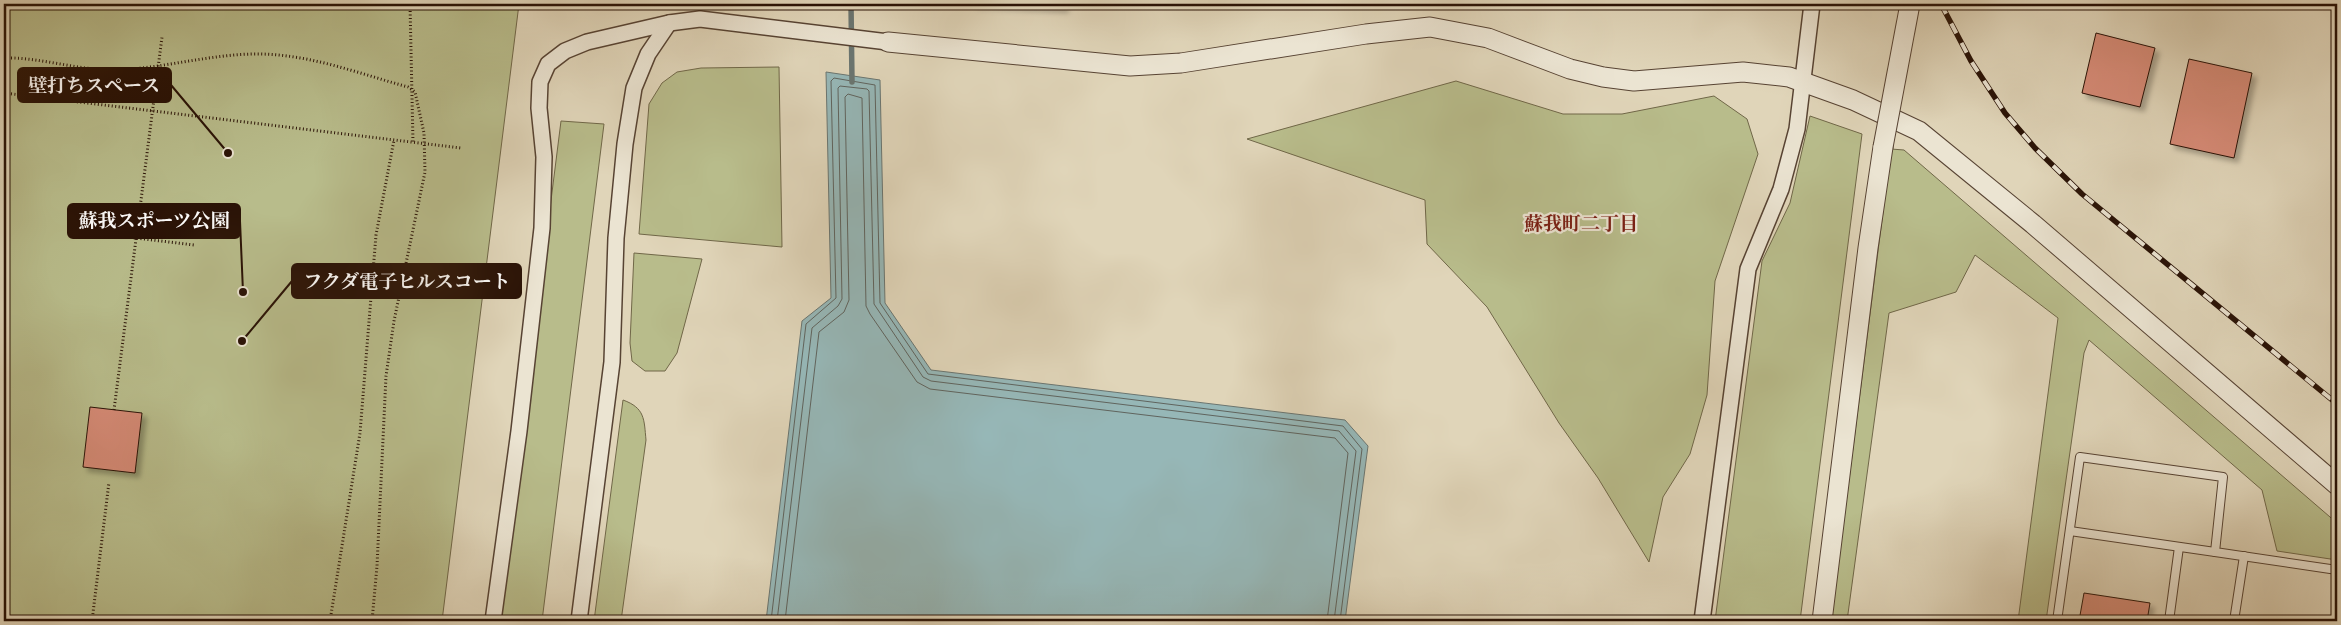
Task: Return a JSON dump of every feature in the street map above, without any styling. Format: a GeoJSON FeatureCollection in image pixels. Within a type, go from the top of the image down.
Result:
{"type":"FeatureCollection","features":[{"type":"Feature","properties":{"kind":"street"},"geometry":{"type":"LineString","coordinates":[[1702,621],[1748,269],[1781,189],[1797,128],[1801,82],[1812,4]]}},
{"type":"Feature","properties":{"kind":"street"},"geometry":{"type":"LineString","coordinates":[[1822,621],[1867,257],[1883,148],[1910,4]]}},
{"type":"Feature","properties":{"kind":"street"},"geometry":{"type":"LineString","coordinates":[[492,621],[519,431],[542,228],[544,158],[539,108],[540,82],[548,64],[565,51],[586,42],[669,23],[700,19],[814,34],[1130,66],[1181,63],[1374,33],[1430,27],[1488,38],[1570,69],[1603,77],[1634,81],[1743,72],[1789,77],[1853,100],[1919,131],[2033,224],[2337,485]]}},
{"type":"Feature","properties":{"kind":"street"},"geometry":{"type":"LineString","coordinates":[[578,621],[612,362],[616,238],[625,144],[634,88],[648,54],[669,23]]}},
{"type":"Feature","properties":{"kind":"lane"},"geometry":{"type":"LineString","coordinates":[[2057,621],[2080,458],[2224,477],[2215,552]]}},
{"type":"Feature","properties":{"kind":"lane"},"geometry":{"type":"LineString","coordinates":[[2070,531],[2337,570]]}},
{"type":"Feature","properties":{"kind":"lane"},"geometry":{"type":"LineString","coordinates":[[2168,621],[2179,547]]}},
{"type":"Feature","properties":{"kind":"lane"},"geometry":{"type":"LineString","coordinates":[[2234,621],[2244,556]]}},
{"type":"Feature","properties":{"kind":"path"},"geometry":{"type":"LineString","coordinates":[[410,4],[413,143]]}},
{"type":"Feature","properties":{"kind":"path"},"geometry":{"type":"LineString","coordinates":[[114,410],[162,37]]}},
{"type":"Feature","properties":{"kind":"path"},"geometry":{"type":"LineString","coordinates":[[4,58],[99,70],[159,65],[245,54],[290,56],[322,62],[412,88],[415,92],[422,118],[424,183],[394,321],[386,376],[376,590],[372,621]]}},
{"type":"Feature","properties":{"kind":"path"},"geometry":{"type":"LineString","coordinates":[[4,93],[460,148]]}},
{"type":"Feature","properties":{"kind":"path"},"geometry":{"type":"LineString","coordinates":[[330,621],[360,433],[376,234],[394,140]]}},
{"type":"Feature","properties":{"kind":"path"},"geometry":{"type":"LineString","coordinates":[[78,231],[194,245]]}},
{"type":"Feature","properties":{"kind":"path"},"geometry":{"type":"LineString","coordinates":[[92,621],[109,482]]}},
{"type":"Feature","properties":{"kind":"green space"},"geometry":{"type":"Polygon","coordinates":[[[4,4],[519,4],[442,621],[4,621],[4,4]]]}},
{"type":"Feature","properties":{"kind":"green space"},"geometry":{"type":"Polygon","coordinates":[[[779,67],[782,247],[639,234],[649,104],[662,83],[677,72],[701,68],[779,67]]]}},
{"type":"Feature","properties":{"kind":"green space"},"geometry":{"type":"Polygon","coordinates":[[[1456,81],[1563,114],[1622,114],[1714,96],[1747,119],[1758,154],[1715,281],[1707,395],[1690,454],[1663,497],[1649,562],[1598,478],[1559,423],[1487,307],[1427,244],[1425,200],[1247,139],[1456,81]]]}},
{"type":"Feature","properties":{"kind":"green space"},"geometry":{"type":"Polygon","coordinates":[[[1810,116],[1862,134],[1800,621],[1715,621],[1762,261],[1790,203],[1810,116]]]}},
{"type":"Feature","properties":{"kind":"green space"},"geometry":{"type":"Polygon","coordinates":[[[561,121],[604,124],[542,621],[498,621],[561,121]]]}},
{"type":"Feature","properties":{"kind":"green space"},"geometry":{"type":"Polygon","coordinates":[[[1891,149],[1904,150],[2337,523],[2337,560],[2277,551],[2262,490],[2089,340],[2084,353],[2046,621],[2018,621],[2058,318],[1975,255],[1956,292],[1889,313],[1847,621],[1831,621],[1891,149]]]}},
{"type":"Feature","properties":{"kind":"green space"},"geometry":{"type":"Polygon","coordinates":[[[634,253],[702,259],[677,353],[665,371],[645,371],[632,361],[630,343],[634,253]]]}},
{"type":"Feature","properties":{"kind":"green space"},"geometry":{"type":"Polygon","coordinates":[[[623,400],[636,407],[642,415],[646,440],[621,621],[594,621],[623,400]]]}},
{"type":"Feature","properties":{"kind":"water"},"geometry":{"type":"Polygon","coordinates":[[[826,72],[880,80],[885,303],[931,370],[1345,420],[1368,446],[1345,621],[766,621],[802,321],[831,298],[826,72]]]}},
{"type":"Feature","properties":{"kind":"building"},"geometry":{"type":"Polygon","coordinates":[[[973,4],[1064,4],[1064,8],[973,4]]]}},
{"type":"Feature","properties":{"kind":"building"},"geometry":{"type":"Polygon","coordinates":[[[2096,33],[2155,48],[2140,107],[2082,93],[2096,33]]]}},
{"type":"Feature","properties":{"kind":"building"},"geometry":{"type":"Polygon","coordinates":[[[2189,59],[2252,73],[2234,158],[2170,144],[2189,59]]]}},
{"type":"Feature","properties":{"kind":"building"},"geometry":{"type":"Polygon","coordinates":[[[90,407],[142,413],[135,473],[83,467],[90,407]]]}},
{"type":"Feature","properties":{"kind":"building"},"geometry":{"type":"Polygon","coordinates":[[[2084,593],[2150,603],[2147,621],[2079,621],[2084,593]]]}},
{"type":"Feature","properties":{"kind":"waterway"},"geometry":{"type":"LineString","coordinates":[[851,4],[852,82]]}},
{"type":"Feature","properties":{"kind":"railway"},"geometry":{"type":"LineString","coordinates":[[1941,4],[1971,61],[2005,113],[2035,148],[2082,194],[2337,404]]}},
{"type":"Feature","properties":{"kind":"place","name":"壁打ちスペース"},"geometry":{"type":"Point","coordinates":[228,153]}},
{"type":"Feature","properties":{"kind":"place","name":"蘇我スポーツ公園"},"geometry":{"type":"Point","coordinates":[243,292]}},
{"type":"Feature","properties":{"kind":"place","name":"フクダ電子ヒルスコート"},"geometry":{"type":"Point","coordinates":[242,341]}},
{"type":"Feature","properties":{"kind":"district","name":"蘇我町二丁目"},"geometry":{"type":"Point","coordinates":[1581,224]}}]}
